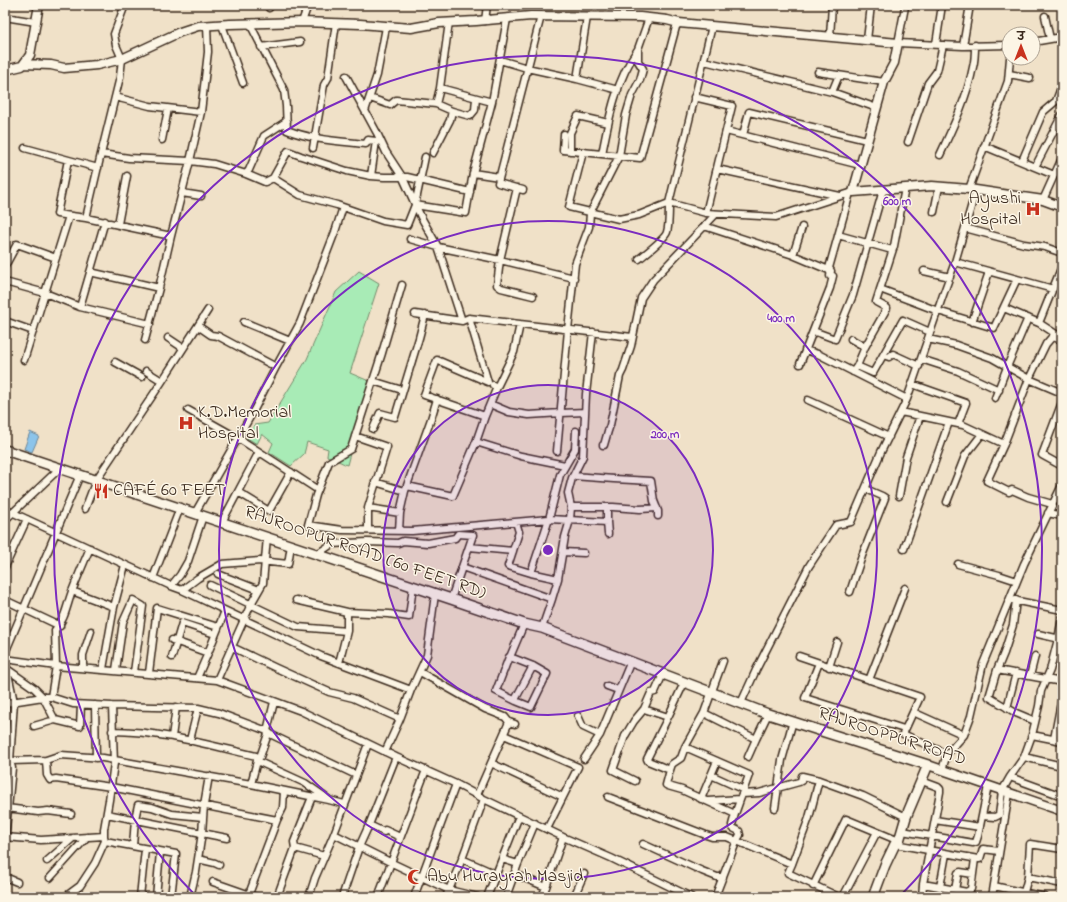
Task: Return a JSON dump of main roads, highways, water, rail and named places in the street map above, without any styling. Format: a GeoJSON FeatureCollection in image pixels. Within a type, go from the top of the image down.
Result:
{"type":"FeatureCollection","features":[{"type":"Feature","properties":{"kind":"main road","name":"RAJROOPUR ROAD (60 FEET RD)"},"geometry":{"type":"LineString","coordinates":[[5,450],[524,624],[542,628],[712,693]]}},
{"type":"Feature","properties":{"kind":"main road","name":"RAJROOPPUR ROAD"},"geometry":{"type":"LineString","coordinates":[[712,693],[768,714],[928,765],[906,817],[902,831],[885,865],[873,897]]}},
{"type":"Feature","properties":{"kind":"water"},"geometry":{"type":"Polygon","coordinates":[[[30,432],[39,436],[32,452],[24,449],[30,432]]]}},
{"type":"Feature","properties":{"kind":"place","name":"Ayushi Hospital"},"geometry":{"type":"Point","coordinates":[1033,209]}},
{"type":"Feature","properties":{"kind":"place","name":"K.D.Memorial Hospital"},"geometry":{"type":"Point","coordinates":[186,423]}},
{"type":"Feature","properties":{"kind":"place","name":"CAFÉ 60 FEET"},"geometry":{"type":"Point","coordinates":[101,491]}},
{"type":"Feature","properties":{"kind":"place","name":"Abu Hurayrah Masjid"},"geometry":{"type":"Point","coordinates":[415,877]}}]}
